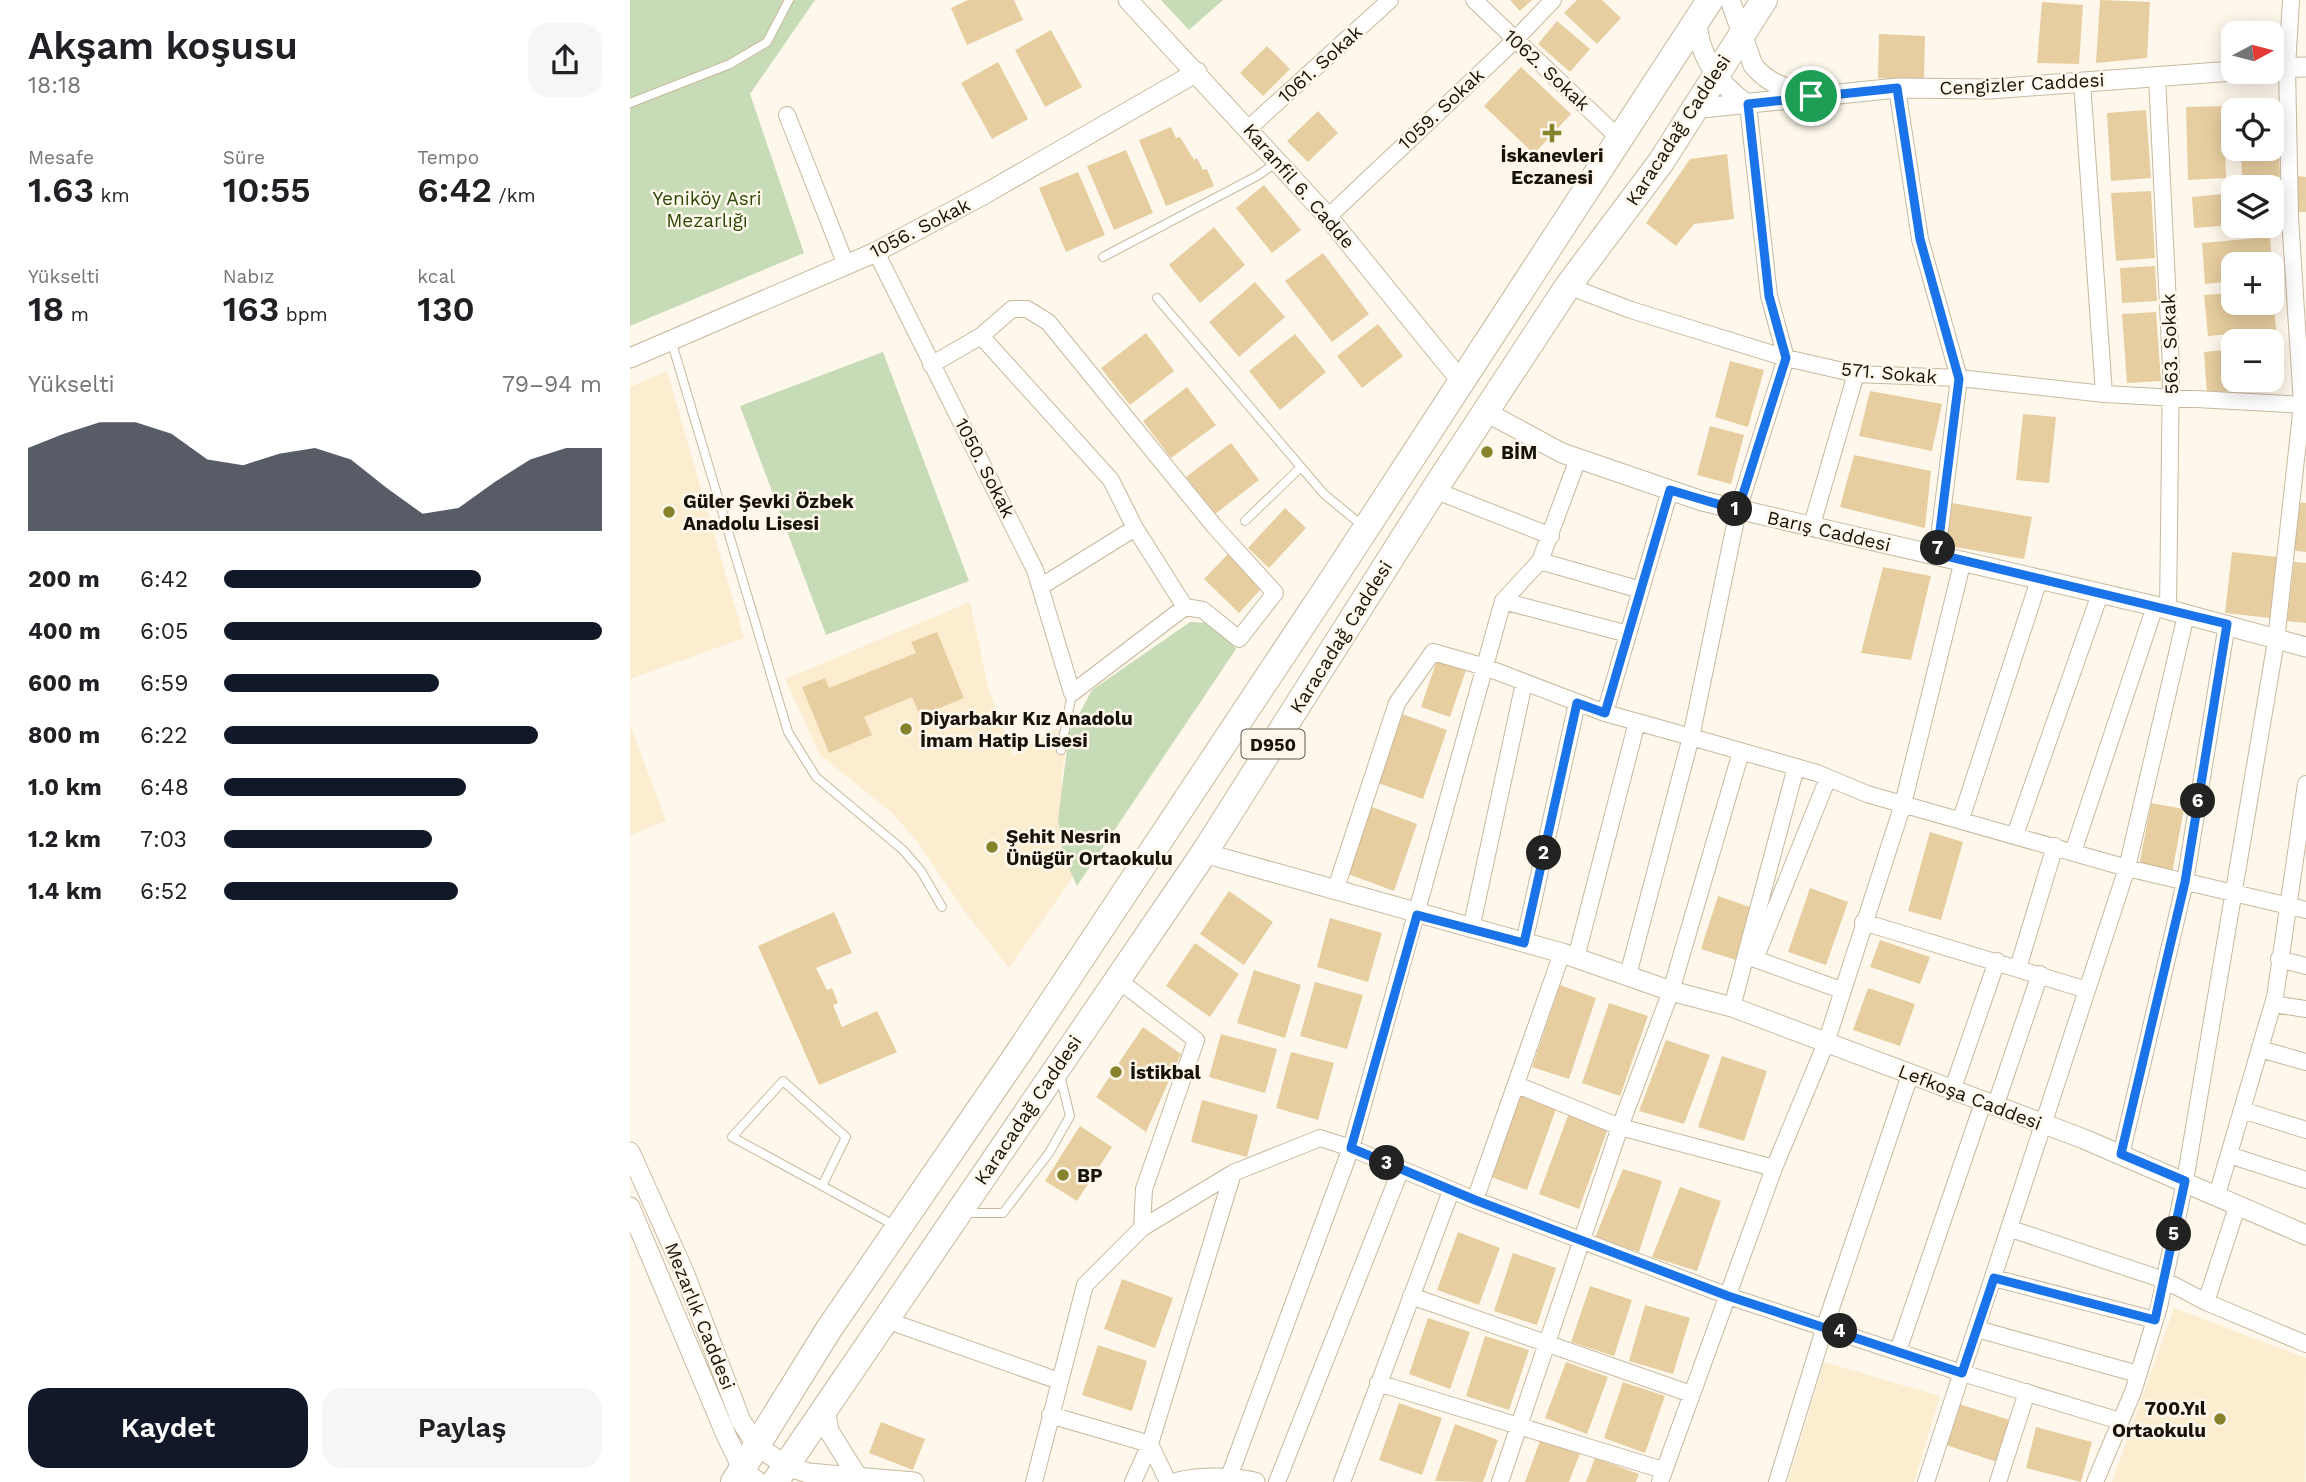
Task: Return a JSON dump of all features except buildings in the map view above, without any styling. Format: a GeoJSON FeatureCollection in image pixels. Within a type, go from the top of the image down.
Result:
{"type":"FeatureCollection","features":[{"type":"Feature","properties":{"kind":"highway","name":"Karacadağ Caddesi"},"geometry":{"type":"LineString","coordinates":[[781,1474],[883,1320],[1204,853],[1434,491],[1569,286],[1661,162],[1764,0]]}},
{"type":"Feature","properties":{"kind":"highway","name":"Karacadağ Caddesi"},"geometry":{"type":"LineString","coordinates":[[745,1478],[758,1447],[829,1329],[897,1226],[1021,1049],[1366,529],[1620,139],[1702,7]]}},
{"type":"Feature","properties":{"kind":"street","name":"Karanfil 6. Cadde"},"geometry":{"type":"LineString","coordinates":[[1128,0],[1328,216],[1461,381]]}},
{"type":"Feature","properties":{"kind":"street","name":"1061. Sokak"},"geometry":{"type":"LineString","coordinates":[[1249,128],[1390,0]]}},
{"type":"Feature","properties":{"kind":"street","name":"1062. Sokak"},"geometry":{"type":"LineString","coordinates":[[1474,0],[1514,41],[1620,139]]}},
{"type":"Feature","properties":{"kind":"street","name":"1059. Sokak"},"geometry":{"type":"LineString","coordinates":[[1328,216],[1514,41],[1553,0]]}},
{"type":"Feature","properties":{"kind":"street","name":"Cengizler Caddesi"},"geometry":{"type":"LineString","coordinates":[[1730,0],[1741,34],[1760,75],[1778,86],[1811,96]]}},
{"type":"Feature","properties":{"kind":"street"},"geometry":{"type":"LineString","coordinates":[[2095,1482],[2138,1374],[2165,1280],[2235,894],[2276,641],[2304,405],[2298,218],[2288,68],[2291,0]]}},
{"type":"Feature","properties":{"kind":"street"},"geometry":{"type":"LineString","coordinates":[[1628,975],[1691,737],[1738,510],[1786,358],[1769,296],[1748,104],[1727,90],[1715,75],[1699,38],[1702,7]]}},
{"type":"Feature","properties":{"kind":"street","name":"1056. Sokak"},"geometry":{"type":"LineString","coordinates":[[630,358],[876,252],[983,195],[1197,72]]}},
{"type":"Feature","properties":{"kind":"street","name":"Cengizler Caddesi"},"geometry":{"type":"LineString","coordinates":[[1693,109],[1897,88],[1990,89],[2221,72]]}},
{"type":"Feature","properties":{"kind":"street","name":"563. Sokak"},"geometry":{"type":"LineString","coordinates":[[2157,77],[2172,399],[2170,611]]}},
{"type":"Feature","properties":{"kind":"street"},"geometry":{"type":"LineString","coordinates":[[2082,82],[2104,394]]}},
{"type":"Feature","properties":{"kind":"street"},"geometry":{"type":"LineString","coordinates":[[1897,88],[1920,239],[1959,379],[1937,554]]}},
{"type":"Feature","properties":{"kind":"street"},"geometry":{"type":"LineString","coordinates":[[787,115],[846,264]]}},
{"type":"Feature","properties":{"kind":"street","name":"1050. Sokak"},"geometry":{"type":"LineString","coordinates":[[876,252],[931,365],[1001,496],[1040,587],[1072,692]]}},
{"type":"Feature","properties":{"kind":"street","name":"571. Sokak"},"geometry":{"type":"LineString","coordinates":[[1569,286],[1632,310],[1786,358],[1856,374],[1959,379],[2172,399],[2304,405]]}},
{"type":"Feature","properties":{"kind":"street"},"geometry":{"type":"LineString","coordinates":[[931,365],[981,336],[1012,309],[1027,309],[1048,322],[1215,527],[1275,593],[1240,639],[1203,610],[1185,607],[1072,692]]}},
{"type":"Feature","properties":{"kind":"street"},"geometry":{"type":"LineString","coordinates":[[981,336],[1111,480],[1135,528],[1185,607]]}},
{"type":"Feature","properties":{"kind":"street"},"geometry":{"type":"LineString","coordinates":[[1811,528],[1856,374]]}},
{"type":"Feature","properties":{"kind":"street","name":"Barış Caddesi"},"geometry":{"type":"LineString","coordinates":[[1486,412],[1578,459],[1738,510],[1963,560],[2227,624],[2276,641],[2306,647]]}},
{"type":"Feature","properties":{"kind":"street"},"geometry":{"type":"LineString","coordinates":[[1229,1477],[1351,1148],[1503,601],[1540,561],[1578,459]]}},
{"type":"Feature","properties":{"kind":"street"},"geometry":{"type":"LineString","coordinates":[[1605,713],[1670,490]]}},
{"type":"Feature","properties":{"kind":"street"},"geometry":{"type":"LineString","coordinates":[[1434,491],[1551,536]]}},
{"type":"Feature","properties":{"kind":"street"},"geometry":{"type":"LineString","coordinates":[[1040,587],[1135,528]]}},
{"type":"Feature","properties":{"kind":"street"},"geometry":{"type":"LineString","coordinates":[[1378,1383],[1517,1424],[1661,1476],[1774,1168],[1826,1043],[1903,804],[1963,560]]}},
{"type":"Feature","properties":{"kind":"street"},"geometry":{"type":"LineString","coordinates":[[1540,561],[1641,590]]}},
{"type":"Feature","properties":{"kind":"street"},"geometry":{"type":"LineString","coordinates":[[1961,819],[2039,580]]}},
{"type":"Feature","properties":{"kind":"street"},"geometry":{"type":"LineString","coordinates":[[2015,835],[2100,594]]}},
{"type":"Feature","properties":{"kind":"street"},"geometry":{"type":"LineString","coordinates":[[1503,601],[1628,634]]}},
{"type":"Feature","properties":{"kind":"street"},"geometry":{"type":"LineString","coordinates":[[2073,852],[2170,611]]}},
{"type":"Feature","properties":{"kind":"street"},"geometry":{"type":"LineString","coordinates":[[1926,1482],[2127,868],[2170,611]]}},
{"type":"Feature","properties":{"kind":"street"},"geometry":{"type":"LineString","coordinates":[[2121,1154],[2185,882],[2227,624]]}},
{"type":"Feature","properties":{"kind":"street"},"geometry":{"type":"LineString","coordinates":[[1335,891],[1397,703],[1433,652],[1485,667],[1605,713],[1796,767],[1903,804],[2127,868],[2306,910]]}},
{"type":"Feature","properties":{"kind":"street"},"geometry":{"type":"LineString","coordinates":[[1471,929],[1524,683]]}},
{"type":"Feature","properties":{"kind":"street"},"geometry":{"type":"LineString","coordinates":[[1524,943],[1577,703]]}},
{"type":"Feature","properties":{"kind":"street"},"geometry":{"type":"LineString","coordinates":[[1475,1200],[1517,1084],[1569,956],[1637,722]]}},
{"type":"Feature","properties":{"kind":"street"},"geometry":{"type":"LineString","coordinates":[[1500,1482],[1517,1424],[1583,1241],[1620,1127],[1671,991],[1741,751]]}},
{"type":"Feature","properties":{"kind":"street"},"geometry":{"type":"LineString","coordinates":[[1732,1007],[1796,767]]}},
{"type":"Feature","properties":{"kind":"street"},"geometry":{"type":"LineString","coordinates":[[1828,778],[1755,959],[1841,990]]}},
{"type":"Feature","properties":{"kind":"street"},"geometry":{"type":"LineString","coordinates":[[2217,1195],[2273,1004],[2306,784]]}},
{"type":"Feature","properties":{"kind":"street"},"geometry":{"type":"LineString","coordinates":[[2018,968],[2055,846]]}},
{"type":"Feature","properties":{"kind":"street","name":"Lefkoşa Caddesi"},"geometry":{"type":"LineString","coordinates":[[1204,853],[1569,956],[1671,991],[1732,1007],[1952,1091],[1990,1102],[2121,1154],[2306,1236]]}},
{"type":"Feature","properties":{"kind":"street"},"geometry":{"type":"LineString","coordinates":[[1863,922],[2087,990]]}},
{"type":"Feature","properties":{"kind":"street"},"geometry":{"type":"LineString","coordinates":[[2279,959],[2306,966]]}},
{"type":"Feature","properties":{"kind":"street"},"geometry":{"type":"LineString","coordinates":[[1952,1091],[1997,961]]}},
{"type":"Feature","properties":{"kind":"street"},"geometry":{"type":"LineString","coordinates":[[1898,1351],[2040,974]]}},
{"type":"Feature","properties":{"kind":"street"},"geometry":{"type":"LineString","coordinates":[[1117,979],[1196,1040],[1144,1189],[1142,1228]]}},
{"type":"Feature","properties":{"kind":"street"},"geometry":{"type":"LineString","coordinates":[[2273,1004],[2306,1009]]}},
{"type":"Feature","properties":{"kind":"street"},"geometry":{"type":"LineString","coordinates":[[2260,1049],[2306,1062]]}},
{"type":"Feature","properties":{"kind":"street"},"geometry":{"type":"LineString","coordinates":[[1777,1482],[1825,1326],[1910,1074]]}},
{"type":"Feature","properties":{"kind":"street"},"geometry":{"type":"LineString","coordinates":[[1517,1084],[1620,1127],[1774,1168]]}},
{"type":"Feature","properties":{"kind":"street"},"geometry":{"type":"LineString","coordinates":[[2242,1110],[2306,1130]]}},
{"type":"Feature","properties":{"kind":"street"},"geometry":{"type":"LineString","coordinates":[[1034,1482],[1085,1284],[1142,1228],[1233,1173],[1320,1138],[1351,1148],[1451,1191],[1728,1296],[1962,1373],[2120,1421]]}},
{"type":"Feature","properties":{"kind":"street","name":"Mezarlık Caddesi"},"geometry":{"type":"LineString","coordinates":[[630,1152],[684,1272],[741,1421],[781,1474]]}},
{"type":"Feature","properties":{"kind":"street"},"geometry":{"type":"LineString","coordinates":[[2229,1155],[2306,1180]]}},
{"type":"Feature","properties":{"kind":"street"},"geometry":{"type":"LineString","coordinates":[[1277,1482],[1401,1169]]}},
{"type":"Feature","properties":{"kind":"street"},"geometry":{"type":"LineString","coordinates":[[1133,1482],[1150,1444],[1233,1173]]}},
{"type":"Feature","properties":{"kind":"street"},"geometry":{"type":"LineString","coordinates":[[1342,1482],[1451,1191]]}},
{"type":"Feature","properties":{"kind":"street"},"geometry":{"type":"LineString","coordinates":[[2206,1302],[2238,1205]]}},
{"type":"Feature","properties":{"kind":"street","name":"Mezarlık Caddesi"},"geometry":{"type":"LineString","coordinates":[[630,1207],[745,1478]]}},
{"type":"Feature","properties":{"kind":"street"},"geometry":{"type":"LineString","coordinates":[[2011,1228],[2165,1280],[2206,1302],[2306,1344]]}},
{"type":"Feature","properties":{"kind":"street"},"geometry":{"type":"LineString","coordinates":[[1994,1278],[2155,1320]]}},
{"type":"Feature","properties":{"kind":"street"},"geometry":{"type":"LineString","coordinates":[[1411,1296],[1691,1394]]}},
{"type":"Feature","properties":{"kind":"street"},"geometry":{"type":"LineString","coordinates":[[883,1320],[1059,1381]]}},
{"type":"Feature","properties":{"kind":"street"},"geometry":{"type":"LineString","coordinates":[[1977,1329],[2138,1374]]}},
{"type":"Feature","properties":{"kind":"street"},"geometry":{"type":"LineString","coordinates":[[1998,1482],[2027,1392]]}},
{"type":"Feature","properties":{"kind":"street"},"geometry":{"type":"LineString","coordinates":[[825,1408],[829,1432],[857,1479]]}},
{"type":"Feature","properties":{"kind":"street"},"geometry":{"type":"LineString","coordinates":[[1050,1415],[1150,1444],[1168,1482]]}},
{"type":"Feature","properties":{"kind":"street"},"geometry":{"type":"LineString","coordinates":[[781,1474],[808,1473],[914,1482]]}},
{"type":"Feature","properties":{"kind":"street"},"geometry":{"type":"LineString","coordinates":[[1178,1482],[1197,1478],[1229,1477],[1255,1482]]}},
{"type":"Feature","properties":{"kind":"lane"},"geometry":{"type":"LineString","coordinates":[[630,103],[730,64],[767,42],[789,0]]}},
{"type":"Feature","properties":{"kind":"lane"},"geometry":{"type":"LineString","coordinates":[[1103,257],[1256,176],[1278,161]]}},
{"type":"Feature","properties":{"kind":"lane"},"geometry":{"type":"LineString","coordinates":[[1157,298],[1324,494],[1366,529]]}},
{"type":"Feature","properties":{"kind":"lane"},"geometry":{"type":"LineString","coordinates":[[671,340],[789,732],[816,777],[902,850],[921,871],[942,908]]}},
{"type":"Feature","properties":{"kind":"lane"},"geometry":{"type":"LineString","coordinates":[[1245,522],[1301,467]]}},
{"type":"Feature","properties":{"kind":"lane"},"geometry":{"type":"LineString","coordinates":[[1061,750],[1072,692]]}},
{"type":"Feature","properties":{"kind":"lane"},"geometry":{"type":"LineString","coordinates":[[957,1213],[1003,1213],[1049,1153],[1070,1116],[1058,1066]]}},
{"type":"Feature","properties":{"kind":"lane"},"geometry":{"type":"LineString","coordinates":[[822,1186],[846,1137],[783,1081],[732,1137],[822,1186],[897,1226]]}},
{"type":"Feature","properties":{"kind":"shaded area","name":"Güler Şevki Özbek Anadolu Lisesi"},"geometry":{"type":"Polygon","coordinates":[[[667,371],[744,638],[630,679],[630,387],[667,371]]]}},
{"type":"Feature","properties":{"kind":"shaded area"},"geometry":{"type":"Polygon","coordinates":[[[970,602],[988,687],[1013,756],[1056,729],[1069,733],[1062,772],[1063,855],[1073,877],[1009,968],[965,912],[916,840],[891,812],[820,755],[785,679],[970,602]]]}},
{"type":"Feature","properties":{"kind":"shaded area"},"geometry":{"type":"Polygon","coordinates":[[[630,725],[666,821],[630,835],[630,725]]]}},
{"type":"Feature","properties":{"kind":"shaded area","name":"700.Yıl Ortaokulu"},"geometry":{"type":"Polygon","coordinates":[[[2174,1308],[2306,1358],[2305,1482],[2112,1482],[2174,1308]]]}},
{"type":"Feature","properties":{"kind":"shaded area"},"geometry":{"type":"Polygon","coordinates":[[[1824,1362],[1940,1396],[1914,1482],[1788,1482],[1824,1362]]]}},
{"type":"Feature","properties":{"kind":"green space","name":"Yeniköy Asri Mezarlığı"},"geometry":{"type":"Polygon","coordinates":[[[630,0],[815,0],[750,94],[804,253],[630,326],[630,0]]]}},
{"type":"Feature","properties":{"kind":"green space"},"geometry":{"type":"Polygon","coordinates":[[[1161,0],[1223,0],[1189,30],[1161,0]]]}},
{"type":"Feature","properties":{"kind":"green space"},"geometry":{"type":"Polygon","coordinates":[[[883,352],[969,581],[826,635],[740,406],[883,352]]]}},
{"type":"Feature","properties":{"kind":"green space"},"geometry":{"type":"Polygon","coordinates":[[[1190,622],[1213,623],[1236,649],[1077,886],[1063,855],[1058,819],[1069,733],[1092,690],[1190,622]]]}},
{"type":"Feature","properties":{"kind":"place","name":"İskanevleri Eczanesi"},"geometry":{"type":"Point","coordinates":[1552,133]}},
{"type":"Feature","properties":{"kind":"place","name":"BİM"},"geometry":{"type":"Point","coordinates":[1487,452]}},
{"type":"Feature","properties":{"kind":"place","name":"Güler Şevki Özbek Anadolu Lisesi"},"geometry":{"type":"Point","coordinates":[669,512]}},
{"type":"Feature","properties":{"kind":"place","name":"Diyarbakır Kız Anadolu İmam Hatip Lisesi"},"geometry":{"type":"Point","coordinates":[906,729]}},
{"type":"Feature","properties":{"kind":"place","name":"Şehit Nesrin Ünügür Ortaokulu"},"geometry":{"type":"Point","coordinates":[992,847]}},
{"type":"Feature","properties":{"kind":"place","name":"İstikbal"},"geometry":{"type":"Point","coordinates":[1116,1072]}},
{"type":"Feature","properties":{"kind":"place","name":"BP"},"geometry":{"type":"Point","coordinates":[1063,1175]}},
{"type":"Feature","properties":{"kind":"place","name":"700.Yıl Ortaokulu"},"geometry":{"type":"Point","coordinates":[2220,1419]}},
{"type":"Feature","properties":{"kind":"route"},"geometry":{"type":"LineString","coordinates":[[1897,88],[1920,239],[1959,379],[1937,554],[2227,624],[2185,882],[2121,1154],[2185,1181],[2155,1320],[1994,1278],[1962,1373],[1728,1296],[1451,1191],[1351,1148],[1417,915],[1524,943],[1577,703],[1605,713],[1670,490],[1738,510],[1786,358],[1769,296],[1748,104],[1811,96],[1897,88]]}}]}
